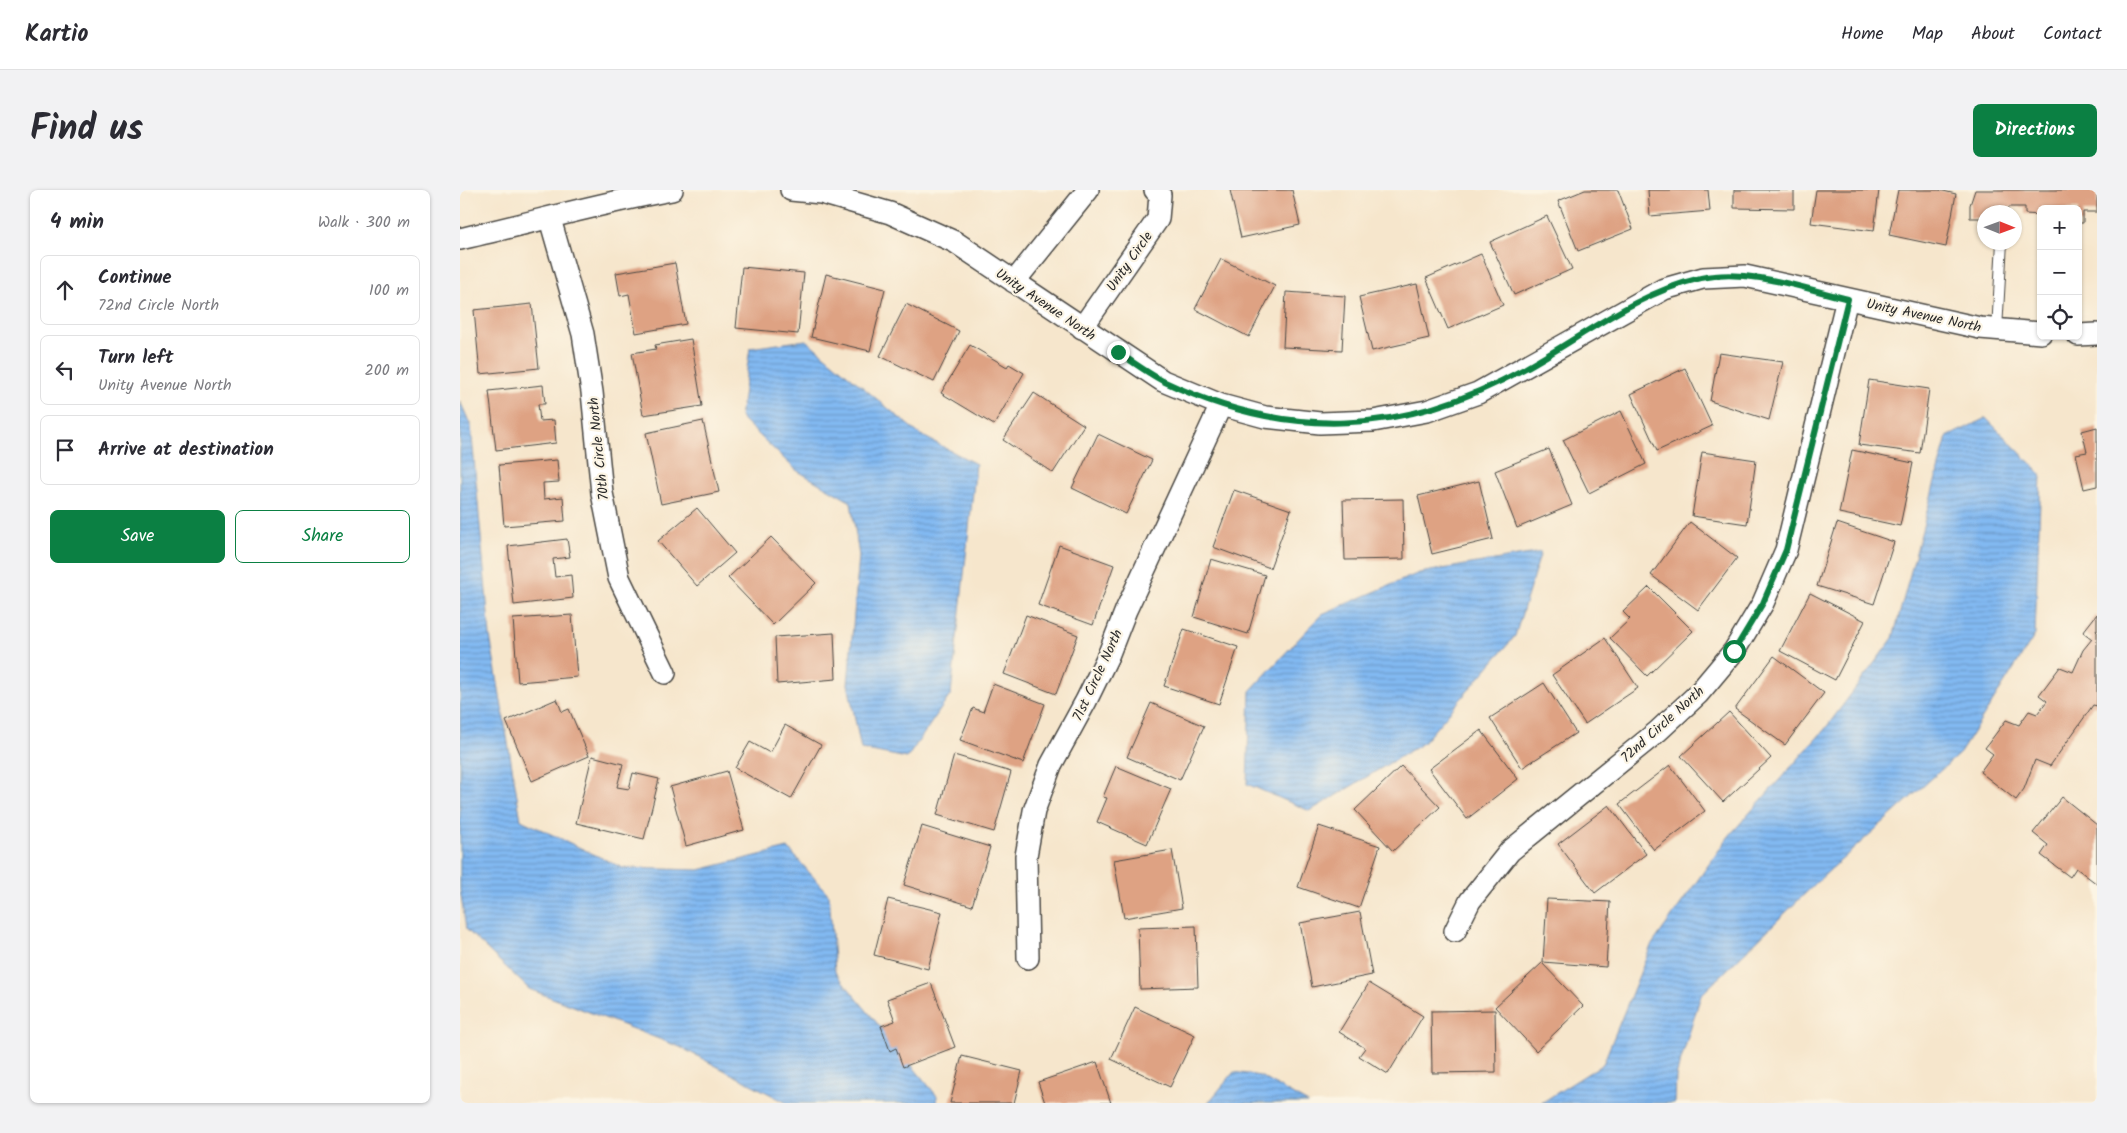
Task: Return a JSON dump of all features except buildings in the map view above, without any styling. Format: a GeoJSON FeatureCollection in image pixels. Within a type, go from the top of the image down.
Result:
{"type":"FeatureCollection","features":[{"type":"Feature","properties":{"kind":"street"},"geometry":{"type":"LineString","coordinates":[[460,238],[550,218],[610,201],[672,190]]}},
{"type":"Feature","properties":{"kind":"street","name":"Unity Avenue North"},"geometry":{"type":"LineString","coordinates":[[791,190],[821,194],[890,213],[955,242],[1163,381],[1221,405],[1265,417],[1320,423],[1373,422],[1427,411],[1486,389],[1664,289],[1703,278],[1745,276],[1980,328],[2037,333]]}},
{"type":"Feature","properties":{"kind":"street"},"geometry":{"type":"LineString","coordinates":[[1014,282],[1088,190]]}},
{"type":"Feature","properties":{"kind":"street","name":"Unity Circle"},"geometry":{"type":"LineString","coordinates":[[1082,328],[1158,219],[1160,195],[1155,190]]}},
{"type":"Feature","properties":{"kind":"street","name":"70th Circle North"},"geometry":{"type":"LineString","coordinates":[[550,218],[583,334],[592,392],[602,493],[617,570],[665,673]]}},
{"type":"Feature","properties":{"kind":"street","name":"72nd Circle North"},"geometry":{"type":"LineString","coordinates":[[1455,931],[1470,901],[1510,851],[1657,732],[1698,694],[1734,651],[1763,603],[1786,550],[1848,299]]}},
{"type":"Feature","properties":{"kind":"street"},"geometry":{"type":"LineString","coordinates":[[2082,335],[2097,334]]}},
{"type":"Feature","properties":{"kind":"street","name":"71st Circle North"},"geometry":{"type":"LineString","coordinates":[[1028,958],[1026,856],[1034,811],[1051,765],[1104,663],[1221,405]]}},
{"type":"Feature","properties":{"kind":"lane"},"geometry":{"type":"LineString","coordinates":[[1998,330],[2002,250]]}},
{"type":"Feature","properties":{"kind":"water"},"geometry":{"type":"Polygon","coordinates":[[[806,340],[919,434],[976,464],[951,694],[907,758],[861,749],[848,684],[859,556],[851,502],[796,470],[740,417],[750,348],[806,340]]]}},
{"type":"Feature","properties":{"kind":"water"},"geometry":{"type":"Polygon","coordinates":[[[460,401],[471,426],[490,636],[521,820],[623,868],[699,870],[788,848],[829,895],[835,972],[937,1096],[937,1103],[787,1103],[680,1047],[529,989],[466,929],[460,889],[460,401]]]}},
{"type":"Feature","properties":{"kind":"water"},"geometry":{"type":"Polygon","coordinates":[[[1986,418],[2041,474],[2035,635],[1960,753],[1819,880],[1701,995],[1676,1076],[1675,1103],[1541,1103],[1603,1064],[1651,946],[1729,836],[1825,729],[1893,638],[1947,437],[1986,418]]]}},
{"type":"Feature","properties":{"kind":"water"},"geometry":{"type":"Polygon","coordinates":[[[1541,552],[1515,636],[1423,743],[1310,811],[1247,784],[1250,691],[1322,614],[1419,573],[1541,552]]]}},
{"type":"Feature","properties":{"kind":"water"},"geometry":{"type":"Polygon","coordinates":[[[1234,1072],[1260,1076],[1308,1103],[1208,1103],[1234,1072]]]}},
{"type":"Feature","properties":{"kind":"route"},"geometry":{"type":"LineString","coordinates":[[1118,352],[1163,381],[1221,405],[1265,417],[1320,423],[1373,422],[1427,411],[1478,393],[1525,369],[1627,308],[1664,289],[1703,278],[1745,276],[1848,299],[1786,550],[1763,603],[1734,651]]}}]}
